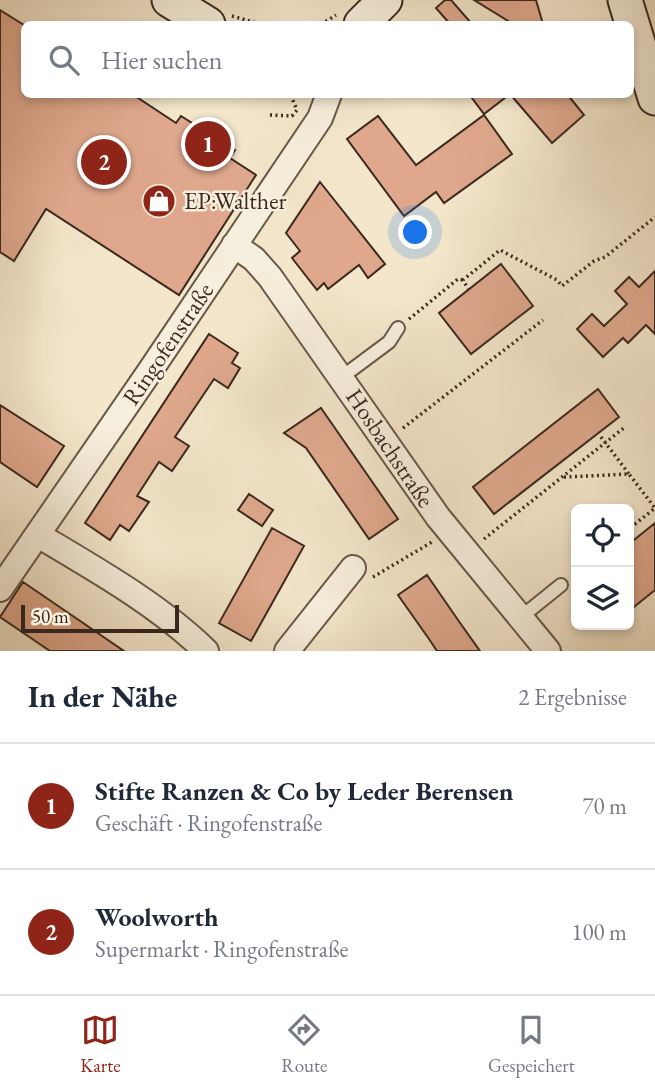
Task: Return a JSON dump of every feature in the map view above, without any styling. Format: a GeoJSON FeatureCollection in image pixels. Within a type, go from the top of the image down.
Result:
{"type":"FeatureCollection","features":[{"type":"Feature","properties":{"kind":"main road"},"geometry":{"type":"LineString","coordinates":[[169,0],[203,21]]}},
{"type":"Feature","properties":{"kind":"main road"},"geometry":{"type":"LineString","coordinates":[[364,21],[385,0]]}},
{"type":"Feature","properties":{"kind":"main road"},"geometry":{"type":"LineString","coordinates":[[625,0],[631,21]]}},
{"type":"Feature","properties":{"kind":"main road"},"geometry":{"type":"LineString","coordinates":[[634,29],[655,98]]}},
{"type":"Feature","properties":{"kind":"street","name":"Ringofenstraße"},"geometry":{"type":"LineString","coordinates":[[0,589],[320,118],[328,98]]}},
{"type":"Feature","properties":{"kind":"street","name":"Hosbachstraße"},"geometry":{"type":"LineString","coordinates":[[234,245],[254,259],[270,277],[449,531],[548,651]]}},
{"type":"Feature","properties":{"kind":"street"},"geometry":{"type":"LineString","coordinates":[[38,535],[89,565],[176,625],[206,651]]}},
{"type":"Feature","properties":{"kind":"street"},"geometry":{"type":"LineString","coordinates":[[287,651],[353,568]]}},
{"type":"Feature","properties":{"kind":"lane"},"geometry":{"type":"LineString","coordinates":[[342,377],[389,342],[398,328]]}},
{"type":"Feature","properties":{"kind":"lane"},"geometry":{"type":"LineString","coordinates":[[520,618],[561,585]]}},
{"type":"Feature","properties":{"kind":"path"},"geometry":{"type":"LineString","coordinates":[[270,116],[292,116],[297,110],[292,98]]}},
{"type":"Feature","properties":{"kind":"path"},"geometry":{"type":"LineString","coordinates":[[398,328],[458,279],[463,280],[500,250],[557,280],[562,286],[594,261],[605,257],[655,217]]}},
{"type":"Feature","properties":{"kind":"path"},"geometry":{"type":"LineString","coordinates":[[463,280],[469,290]]}},
{"type":"Feature","properties":{"kind":"path"},"geometry":{"type":"LineString","coordinates":[[384,442],[543,320]]}},
{"type":"Feature","properties":{"kind":"path"},"geometry":{"type":"LineString","coordinates":[[467,553],[625,428]]}},
{"type":"Feature","properties":{"kind":"path"},"geometry":{"type":"LineString","coordinates":[[601,437],[655,508],[634,525]]}},
{"type":"Feature","properties":{"kind":"path"},"geometry":{"type":"LineString","coordinates":[[561,477],[629,474]]}},
{"type":"Feature","properties":{"kind":"path"},"geometry":{"type":"LineString","coordinates":[[353,568],[363,577],[374,577],[449,531]]}},
{"type":"Feature","properties":{"kind":"building"},"geometry":{"type":"Polygon","coordinates":[[[445,0],[451,0],[469,21],[447,21],[436,8],[445,0]]]}},
{"type":"Feature","properties":{"kind":"building"},"geometry":{"type":"Polygon","coordinates":[[[474,0],[536,0],[542,21],[508,21],[474,0]]]}},
{"type":"Feature","properties":{"kind":"building"},"geometry":{"type":"Polygon","coordinates":[[[0,10],[21,23],[21,98],[138,98],[176,123],[181,116],[235,150],[230,158],[256,175],[179,295],[46,209],[14,261],[0,252],[0,10]]]}},
{"type":"Feature","properties":{"kind":"building"},"geometry":{"type":"Polygon","coordinates":[[[472,98],[505,98],[484,114],[472,98]]]}},
{"type":"Feature","properties":{"kind":"building"},"geometry":{"type":"Polygon","coordinates":[[[513,98],[570,98],[584,115],[552,143],[513,98]]]}},
{"type":"Feature","properties":{"kind":"building"},"geometry":{"type":"Polygon","coordinates":[[[484,115],[512,154],[444,203],[436,192],[404,216],[347,139],[378,116],[416,165],[484,115]]]}},
{"type":"Feature","properties":{"kind":"building"},"geometry":{"type":"Polygon","coordinates":[[[320,182],[385,264],[368,278],[359,265],[328,289],[324,283],[317,290],[292,258],[300,251],[286,233],[320,182]]]}},
{"type":"Feature","properties":{"kind":"building"},"geometry":{"type":"Polygon","coordinates":[[[501,264],[533,306],[471,354],[439,313],[501,264]]]}},
{"type":"Feature","properties":{"kind":"building"},"geometry":{"type":"Polygon","coordinates":[[[655,271],[655,334],[646,325],[628,343],[623,338],[603,357],[577,329],[592,314],[604,326],[627,304],[615,291],[629,277],[639,287],[655,271]]]}},
{"type":"Feature","properties":{"kind":"building"},"geometry":{"type":"Polygon","coordinates":[[[209,334],[238,353],[232,363],[240,368],[228,388],[214,379],[175,437],[189,446],[172,471],[159,462],[137,496],[149,502],[129,531],[120,525],[110,540],[85,523],[209,334]]]}},
{"type":"Feature","properties":{"kind":"building"},"geometry":{"type":"Polygon","coordinates":[[[598,389],[619,417],[494,514],[473,487],[598,389]]]}},
{"type":"Feature","properties":{"kind":"building"},"geometry":{"type":"Polygon","coordinates":[[[0,405],[64,446],[37,487],[0,462],[0,405]]]}},
{"type":"Feature","properties":{"kind":"building"},"geometry":{"type":"Polygon","coordinates":[[[321,408],[398,519],[369,539],[306,448],[284,433],[321,408]]]}},
{"type":"Feature","properties":{"kind":"building"},"geometry":{"type":"Polygon","coordinates":[[[249,494],[273,510],[262,526],[238,510],[249,494]]]}},
{"type":"Feature","properties":{"kind":"building"},"geometry":{"type":"Polygon","coordinates":[[[655,523],[655,590],[634,607],[634,567],[634,540],[655,523]]]}},
{"type":"Feature","properties":{"kind":"building"},"geometry":{"type":"Polygon","coordinates":[[[272,528],[304,546],[251,641],[219,623],[272,528]]]}},
{"type":"Feature","properties":{"kind":"building"},"geometry":{"type":"Polygon","coordinates":[[[427,575],[480,651],[437,651],[398,595],[427,575]]]}},
{"type":"Feature","properties":{"kind":"building"},"geometry":{"type":"Polygon","coordinates":[[[23,582],[124,651],[50,651],[0,617],[23,582]]]}},
{"type":"Feature","properties":{"kind":"place","name":"Stifte Ranzen & Co by Leder Berensen"},"geometry":{"type":"Point","coordinates":[208,144]}},
{"type":"Feature","properties":{"kind":"place","name":"Woolworth"},"geometry":{"type":"Point","coordinates":[104,162]}},
{"type":"Feature","properties":{"kind":"place","name":"EP:Walther"},"geometry":{"type":"Point","coordinates":[159,201]}}]}
